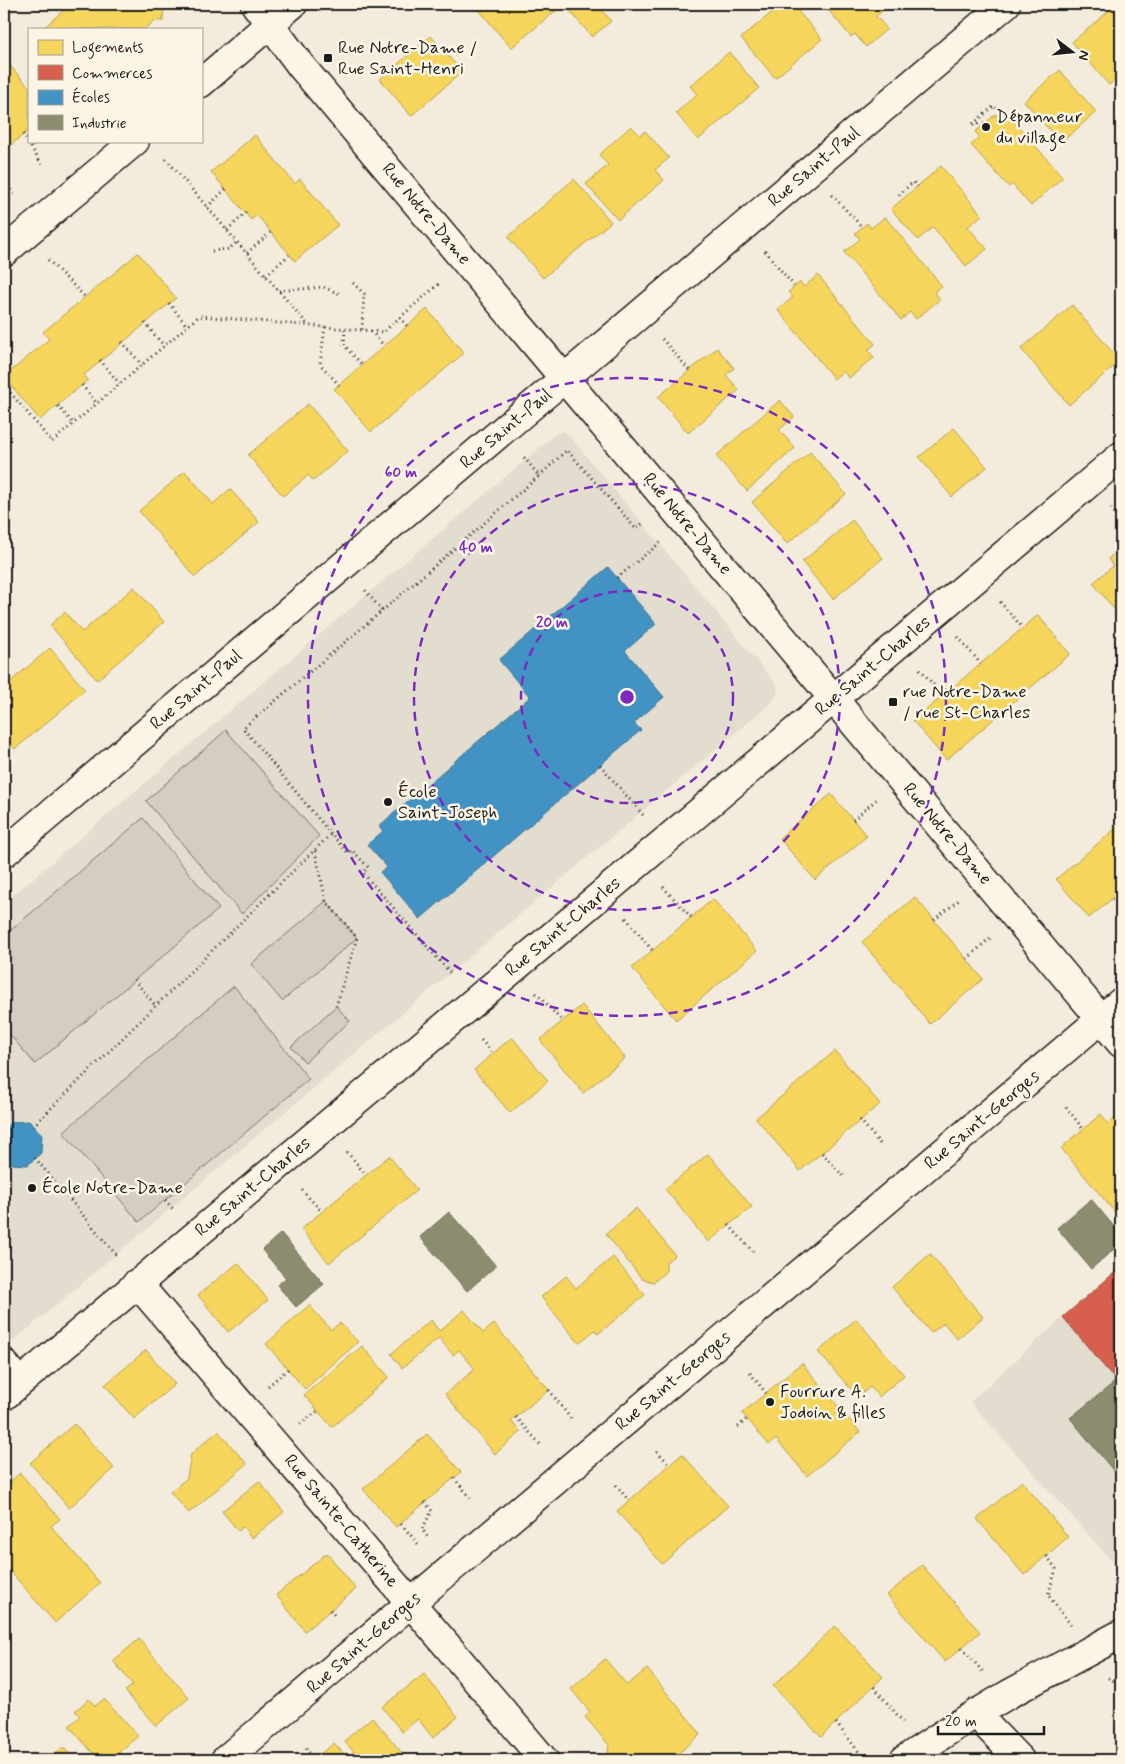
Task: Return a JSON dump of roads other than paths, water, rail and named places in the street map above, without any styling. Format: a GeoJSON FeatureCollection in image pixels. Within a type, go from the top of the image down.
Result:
{"type":"FeatureCollection","features":[{"type":"Feature","properties":{"kind":"street"},"geometry":{"type":"LineString","coordinates":[[202,82],[262,14],[293,4]]}},
{"type":"Feature","properties":{"kind":"street","name":"Rue Saint-Paul"},"geometry":{"type":"LineString","coordinates":[[4,853],[1006,4]]}},
{"type":"Feature","properties":{"kind":"street","name":"Rue Notre-Dame"},"geometry":{"type":"LineString","coordinates":[[262,14],[301,66],[834,698],[949,838],[1111,1011],[1121,1043]]}},
{"type":"Feature","properties":{"kind":"street"},"geometry":{"type":"LineString","coordinates":[[4,252],[134,142]]}},
{"type":"Feature","properties":{"kind":"street","name":"Rue Saint-Charles"},"geometry":{"type":"LineString","coordinates":[[13,1388],[1121,456]]}},
{"type":"Feature","properties":{"kind":"street","name":"Rue Saint-Georges"},"geometry":{"type":"LineString","coordinates":[[225,1760],[1111,1011]]}},
{"type":"Feature","properties":{"kind":"street","name":"Rue Sainte-Catherine"},"geometry":{"type":"LineString","coordinates":[[137,1283],[544,1760]]}},
{"type":"Feature","properties":{"kind":"street"},"geometry":{"type":"LineString","coordinates":[[904,1760],[978,1712],[1043,1674],[1121,1634]]}},
{"type":"Feature","properties":{"kind":"street"},"geometry":{"type":"LineString","coordinates":[[978,1712],[988,1728],[1020,1760]]}},
{"type":"Feature","properties":{"kind":"lane"},"geometry":{"type":"LineString","coordinates":[[4,1359],[13,1388]]}},
{"type":"Feature","properties":{"kind":"place","name":"Rue Notre-Dame / Rue Saint-Henri"},"geometry":{"type":"Point","coordinates":[328,58]}},
{"type":"Feature","properties":{"kind":"place","name":"Dépanneur du village"},"geometry":{"type":"Point","coordinates":[986,127]}},
{"type":"Feature","properties":{"kind":"place","name":"rue Notre-Dame / rue St-Charles"},"geometry":{"type":"Point","coordinates":[893,702]}},
{"type":"Feature","properties":{"kind":"place","name":"École Saint-Joseph"},"geometry":{"type":"Point","coordinates":[388,802]}},
{"type":"Feature","properties":{"kind":"place","name":"École Notre-Dame"},"geometry":{"type":"Point","coordinates":[32,1188]}},
{"type":"Feature","properties":{"kind":"place","name":"Fourrure A. Jodoin & filles"},"geometry":{"type":"Point","coordinates":[770,1402]}}]}
